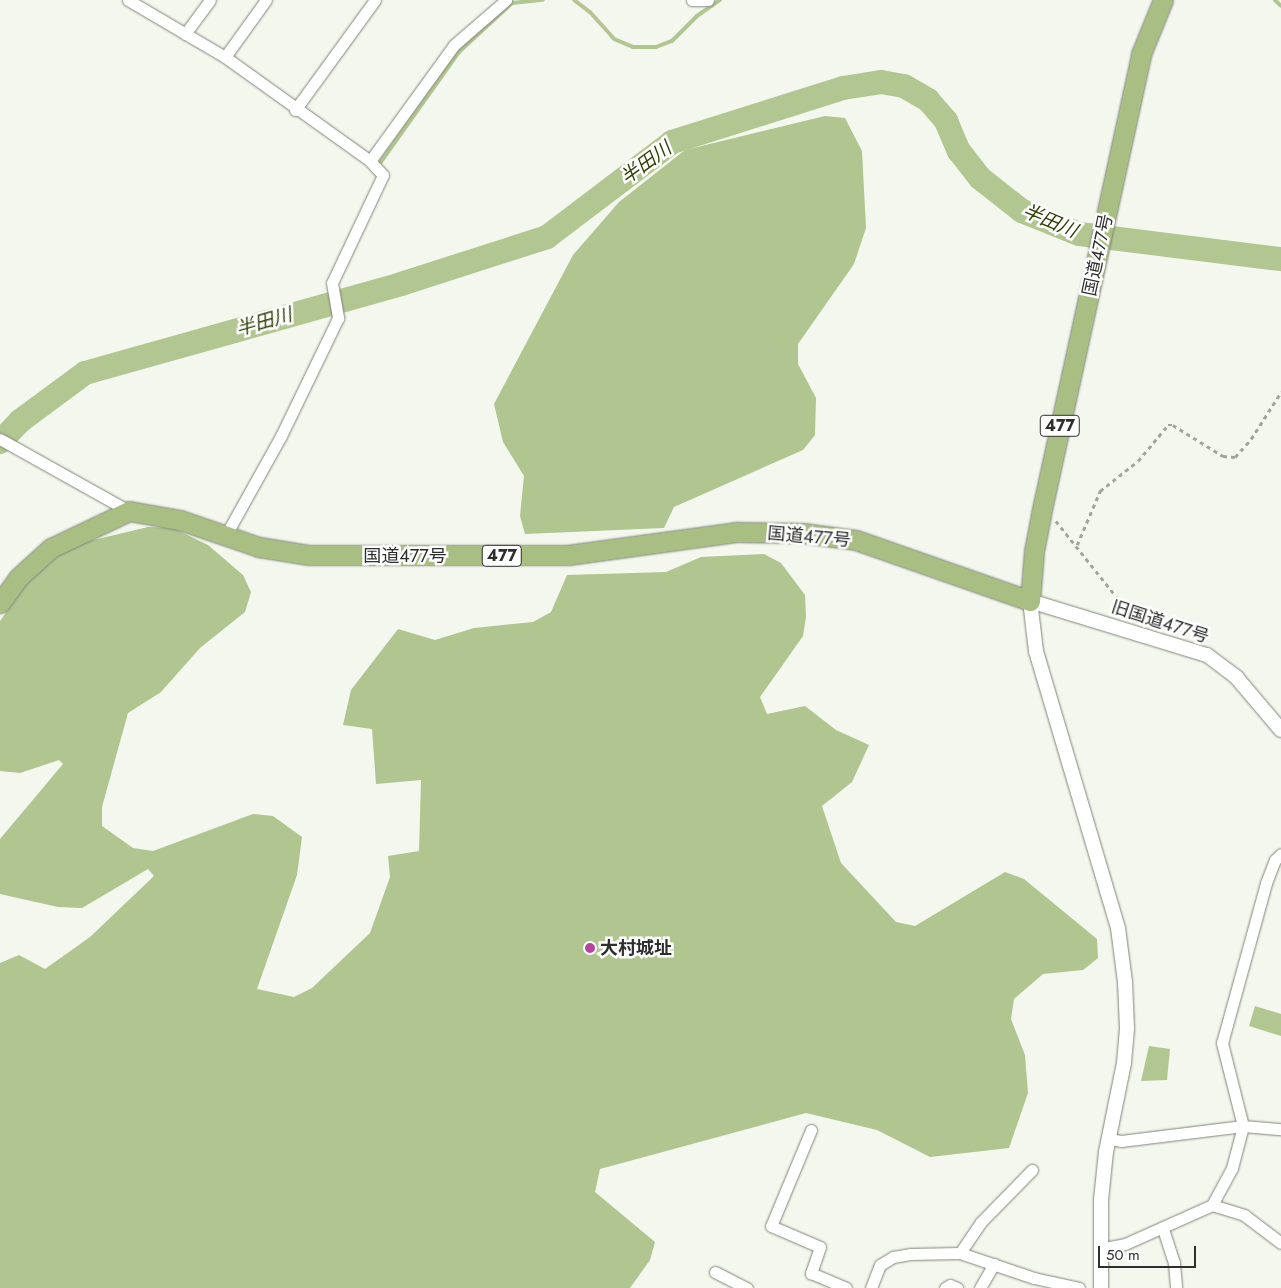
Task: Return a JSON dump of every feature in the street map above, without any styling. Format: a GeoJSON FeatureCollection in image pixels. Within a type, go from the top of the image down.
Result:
{"type":"FeatureCollection","features":[{"type":"Feature","properties":{"kind":"highway","name":"国道477号"},"geometry":{"type":"LineString","coordinates":[[129,511],[180,520],[259,547],[309,555],[407,557],[568,554],[737,532],[803,533],[856,540],[1030,601],[1034,551],[1041,514],[1141,54],[1163,0]]}},
{"type":"Feature","properties":{"kind":"highway"},"geometry":{"type":"LineString","coordinates":[[0,603],[19,577],[52,548],[129,511]]}},
{"type":"Feature","properties":{"kind":"street"},"geometry":{"type":"LineString","coordinates":[[128,0],[225,57],[295,110],[370,161],[383,175],[332,283],[338,318],[281,436],[226,535]]}},
{"type":"Feature","properties":{"kind":"street"},"geometry":{"type":"LineString","coordinates":[[185,34],[210,0]]}},
{"type":"Feature","properties":{"kind":"street"},"geometry":{"type":"LineString","coordinates":[[225,57],[266,0]]}},
{"type":"Feature","properties":{"kind":"street"},"geometry":{"type":"LineString","coordinates":[[295,110],[375,0]]}},
{"type":"Feature","properties":{"kind":"street"},"geometry":{"type":"LineString","coordinates":[[370,161],[454,45],[506,0]]}},
{"type":"Feature","properties":{"kind":"street"},"geometry":{"type":"LineString","coordinates":[[692,0],[708,0]]}},
{"type":"Feature","properties":{"kind":"street"},"geometry":{"type":"LineString","coordinates":[[0,440],[129,511]]}},
{"type":"Feature","properties":{"kind":"street"},"geometry":{"type":"LineString","coordinates":[[1030,601],[1036,651],[1118,928],[1127,1028],[1124,1063],[1109,1139],[1099,1249],[1101,1288]]}},
{"type":"Feature","properties":{"kind":"street","name":"旧国道477号"},"geometry":{"type":"LineString","coordinates":[[1030,601],[1137,634],[1180,644],[1207,655],[1237,678],[1281,730]]}},
{"type":"Feature","properties":{"kind":"street"},"geometry":{"type":"LineString","coordinates":[[1099,1249],[1125,1244],[1163,1229],[1212,1205],[1232,1168],[1243,1126],[1222,1043],[1266,883],[1274,860],[1281,854]]}},
{"type":"Feature","properties":{"kind":"street"},"geometry":{"type":"LineString","coordinates":[[1109,1139],[1121,1141],[1243,1126],[1281,1129]]}},
{"type":"Feature","properties":{"kind":"street"},"geometry":{"type":"LineString","coordinates":[[811,1130],[770,1226],[820,1247],[811,1273],[846,1288]]}},
{"type":"Feature","properties":{"kind":"street"},"geometry":{"type":"LineString","coordinates":[[960,1253],[982,1222],[1032,1170]]}},
{"type":"Feature","properties":{"kind":"street"},"geometry":{"type":"LineString","coordinates":[[1212,1205],[1244,1215],[1281,1243]]}},
{"type":"Feature","properties":{"kind":"street"},"geometry":{"type":"LineString","coordinates":[[1163,1229],[1174,1263],[1176,1288]]}},
{"type":"Feature","properties":{"kind":"street"},"geometry":{"type":"LineString","coordinates":[[871,1288],[880,1264],[893,1257],[910,1254],[960,1253],[994,1264],[1032,1283],[1078,1288]]}},
{"type":"Feature","properties":{"kind":"street"},"geometry":{"type":"LineString","coordinates":[[980,1288],[994,1264]]}},
{"type":"Feature","properties":{"kind":"street"},"geometry":{"type":"LineString","coordinates":[[715,1272],[747,1288]]}},
{"type":"Feature","properties":{"kind":"street"},"geometry":{"type":"LineString","coordinates":[[945,1288],[950,1285],[956,1288]]}},
{"type":"Feature","properties":{"kind":"path"},"geometry":{"type":"LineString","coordinates":[[1077,545],[1100,491],[1138,461],[1168,425],[1173,425],[1224,456],[1234,457],[1251,439],[1281,392]]}},
{"type":"Feature","properties":{"kind":"path"},"geometry":{"type":"LineString","coordinates":[[1041,514],[1055,520],[1077,545],[1136,621],[1137,634]]}},
{"type":"Feature","properties":{"kind":"shaded area"},"geometry":{"type":"Polygon","coordinates":[[[825,116],[845,118],[862,151],[866,228],[854,264],[798,344],[798,364],[816,398],[815,435],[803,450],[674,507],[664,528],[525,534],[520,516],[524,476],[503,442],[494,404],[573,255],[619,202],[685,150],[825,116]]]}},
{"type":"Feature","properties":{"kind":"shaded area"},"geometry":{"type":"Polygon","coordinates":[[[148,527],[173,528],[208,545],[243,575],[251,592],[245,612],[200,648],[161,692],[128,713],[102,807],[102,826],[133,848],[153,851],[253,814],[273,816],[302,837],[297,875],[257,989],[294,997],[312,988],[370,933],[390,877],[388,856],[419,851],[421,780],[376,784],[372,729],[343,725],[351,690],[398,629],[435,640],[474,628],[533,622],[551,612],[567,575],[666,572],[701,557],[764,554],[781,563],[805,595],[806,617],[803,636],[760,697],[767,714],[805,706],[836,730],[869,745],[852,782],[822,806],[841,863],[896,922],[915,926],[1005,872],[1024,879],[1097,939],[1098,958],[1083,970],[1043,974],[1014,999],[1011,1019],[1025,1055],[1028,1093],[1009,1148],[930,1157],[877,1130],[806,1113],[600,1169],[595,1192],[655,1242],[650,1260],[630,1288],[0,1288],[0,963],[19,955],[45,969],[90,937],[154,876],[148,869],[82,908],[58,907],[0,894],[0,839],[63,764],[59,760],[20,773],[0,771],[0,621],[28,581],[60,548],[148,527]]]}},
{"type":"Feature","properties":{"kind":"shaded area"},"geometry":{"type":"Polygon","coordinates":[[[1255,1006],[1281,1014],[1281,1036],[1249,1026],[1255,1006]]]}},
{"type":"Feature","properties":{"kind":"shaded area"},"geometry":{"type":"Polygon","coordinates":[[[1149,1046],[1170,1049],[1167,1080],[1141,1081],[1149,1046]]]}},
{"type":"Feature","properties":{"kind":"waterway"},"geometry":{"type":"LineString","coordinates":[[378,166],[459,52],[512,3],[543,0]]}},
{"type":"Feature","properties":{"kind":"waterway"},"geometry":{"type":"LineString","coordinates":[[574,0],[590,12],[614,39],[633,47],[656,47],[672,41],[697,16],[720,0]]}},
{"type":"Feature","properties":{"kind":"waterway"},"geometry":{"type":"LineString","coordinates":[[1275,0],[1281,6]]}},
{"type":"Feature","properties":{"kind":"waterway","name":"半田川"},"geometry":{"type":"LineString","coordinates":[[0,442],[20,421],[85,373],[401,284],[547,237],[672,142],[843,88],[881,82],[904,86],[928,100],[946,121],[959,151],[980,178],[1022,211],[1079,234],[1281,259]]}},
{"type":"Feature","properties":{"kind":"place","name":"大村城址"},"geometry":{"type":"Point","coordinates":[590,948]}}]}
